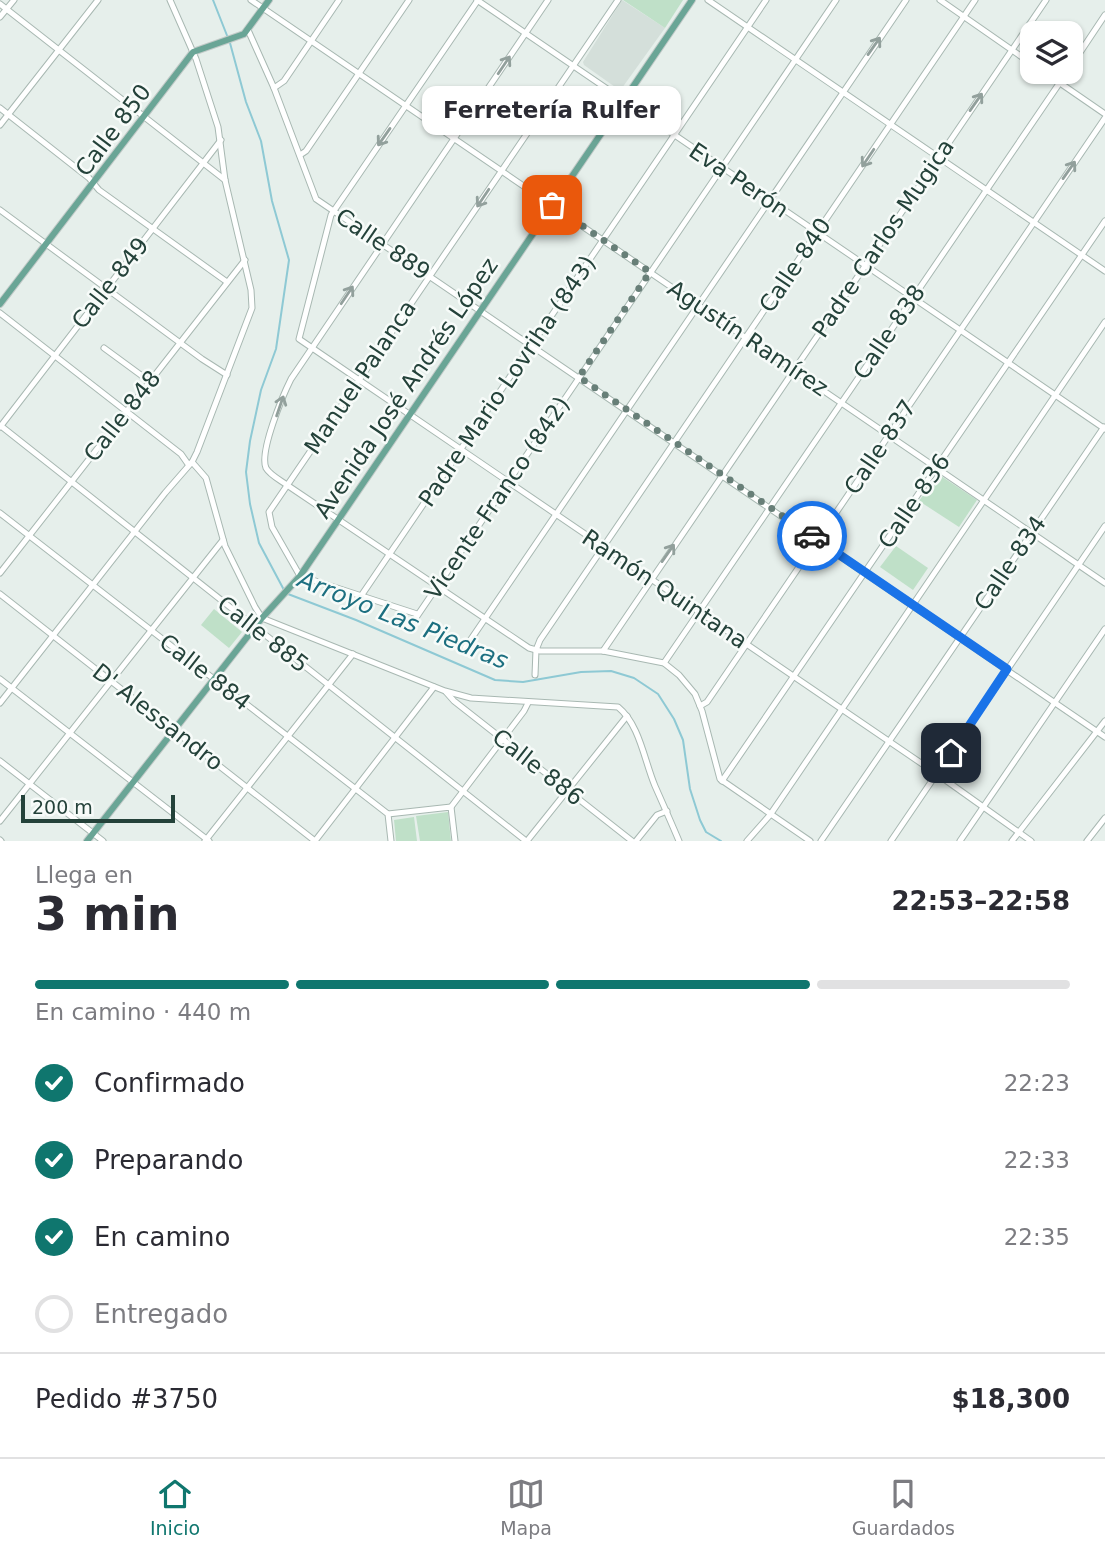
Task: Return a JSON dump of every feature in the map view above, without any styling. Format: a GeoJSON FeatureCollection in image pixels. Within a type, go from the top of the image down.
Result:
{"type":"FeatureCollection","features":[{"type":"Feature","properties":{"kind":"main road"},"geometry":{"type":"LineString","coordinates":[[194,52],[248,30],[269,0]]}},
{"type":"Feature","properties":{"kind":"main road","name":"Avenida José Andrés López"},"geometry":{"type":"LineString","coordinates":[[87,841],[254,628],[300,576],[692,0]]}},
{"type":"Feature","properties":{"kind":"main road","name":"Calle 850"},"geometry":{"type":"LineString","coordinates":[[0,304],[194,52]]}},
{"type":"Feature","properties":{"kind":"street"},"geometry":{"type":"LineString","coordinates":[[0,17],[14,0]]}},
{"type":"Feature","properties":{"kind":"street"},"geometry":{"type":"LineString","coordinates":[[0,125],[97,0]]}},
{"type":"Feature","properties":{"kind":"street"},"geometry":{"type":"LineString","coordinates":[[0,703],[190,463],[227,374],[252,304],[245,260],[225,180],[221,140],[194,52],[170,0]]}},
{"type":"Feature","properties":{"kind":"street","name":"Agustín Ramírez"},"geometry":{"type":"LineString","coordinates":[[251,0],[1105,583]]}},
{"type":"Feature","properties":{"kind":"street"},"geometry":{"type":"LineString","coordinates":[[274,88],[284,80],[340,0]]}},
{"type":"Feature","properties":{"kind":"street"},"geometry":{"type":"LineString","coordinates":[[248,30],[300,155],[307,149],[409,0]]}},
{"type":"Feature","properties":{"kind":"street"},"geometry":{"type":"LineString","coordinates":[[334,211],[478,0]]}},
{"type":"Feature","properties":{"kind":"street","name":"Eva Perón"},"geometry":{"type":"LineString","coordinates":[[478,0],[1104,428]]}},
{"type":"Feature","properties":{"kind":"street"},"geometry":{"type":"LineString","coordinates":[[548,0],[291,379],[282,398],[265,456],[267,470],[435,587],[529,648],[603,651],[664,663],[690,686],[700,706],[717,773],[722,781],[810,841]]}},
{"type":"Feature","properties":{"kind":"street","name":"Manuel Palanca"},"geometry":{"type":"LineString","coordinates":[[300,576],[270,522],[270,512],[618,0]]}},
{"type":"Feature","properties":{"kind":"street"},"geometry":{"type":"LineString","coordinates":[[708,0],[1105,271]]}},
{"type":"Feature","properties":{"kind":"street","name":"Padre Mario Lovriha (843)"},"geometry":{"type":"LineString","coordinates":[[361,596],[766,0]]}},
{"type":"Feature","properties":{"kind":"street","name":"Vicente Franco (842)"},"geometry":{"type":"LineString","coordinates":[[411,625],[836,0]]}},
{"type":"Feature","properties":{"kind":"street"},"geometry":{"type":"LineString","coordinates":[[465,648],[906,0]]}},
{"type":"Feature","properties":{"kind":"street"},"geometry":{"type":"LineString","coordinates":[[940,0],[1020,55]]}},
{"type":"Feature","properties":{"kind":"street","name":"Calle 840"},"geometry":{"type":"LineString","coordinates":[[535,675],[536,650],[540,640],[975,0]]}},
{"type":"Feature","properties":{"kind":"street","name":"Padre Carlos Mugica"},"geometry":{"type":"LineString","coordinates":[[603,651],[1046,0]]}},
{"type":"Feature","properties":{"kind":"street"},"geometry":{"type":"LineString","coordinates":[[0,4],[225,180]]}},
{"type":"Feature","properties":{"kind":"street"},"geometry":{"type":"LineString","coordinates":[[1083,48],[1105,15]]}},
{"type":"Feature","properties":{"kind":"street","name":"Calle 838"},"geometry":{"type":"LineString","coordinates":[[664,663],[1058,84]]}},
{"type":"Feature","properties":{"kind":"street"},"geometry":{"type":"LineString","coordinates":[[1060,84],[1105,116]]}},
{"type":"Feature","properties":{"kind":"street"},"geometry":{"type":"LineString","coordinates":[[0,107],[94,183],[99,190],[228,282]]}},
{"type":"Feature","properties":{"kind":"street","name":"Calle 837"},"geometry":{"type":"LineString","coordinates":[[700,706],[707,702],[1105,116]]}},
{"type":"Feature","properties":{"kind":"street","name":"Calle 849"},"geometry":{"type":"LineString","coordinates":[[0,426],[221,140]]}},
{"type":"Feature","properties":{"kind":"street","name":"Calle 889"},"geometry":{"type":"LineString","coordinates":[[300,155],[312,193],[319,201],[1105,737]]}},
{"type":"Feature","properties":{"kind":"street"},"geometry":{"type":"LineString","coordinates":[[0,210],[202,359],[227,374]]}},
{"type":"Feature","properties":{"kind":"street","name":"Ramón Quintana"},"geometry":{"type":"LineString","coordinates":[[334,211],[320,251],[299,339],[1031,841]]}},
{"type":"Feature","properties":{"kind":"street","name":"Calle 836"},"geometry":{"type":"LineString","coordinates":[[722,781],[1105,221]]}},
{"type":"Feature","properties":{"kind":"street","name":"Calle 848"},"geometry":{"type":"LineString","coordinates":[[0,573],[245,260]]}},
{"type":"Feature","properties":{"kind":"street"},"geometry":{"type":"LineString","coordinates":[[0,313],[181,454],[206,478],[223,540],[243,585],[265,615],[434,687],[471,698],[527,703],[615,705],[627,716],[679,841]]}},
{"type":"Feature","properties":{"kind":"street"},"geometry":{"type":"LineString","coordinates":[[747,841],[771,814],[1105,322]]}},
{"type":"Feature","properties":{"kind":"street"},"geometry":{"type":"LineString","coordinates":[[104,348],[149,381]]}},
{"type":"Feature","properties":{"kind":"street"},"geometry":{"type":"LineString","coordinates":[[0,409],[8,415]]}},
{"type":"Feature","properties":{"kind":"street","name":"Calle 885"},"geometry":{"type":"LineString","coordinates":[[0,426],[527,841]]}},
{"type":"Feature","properties":{"kind":"street","name":"Calle 834"},"geometry":{"type":"LineString","coordinates":[[821,841],[1104,428]]}},
{"type":"Feature","properties":{"kind":"street","name":"Calle 884"},"geometry":{"type":"LineString","coordinates":[[0,513],[388,814]]}},
{"type":"Feature","properties":{"kind":"street"},"geometry":{"type":"LineString","coordinates":[[891,841],[1105,526]]}},
{"type":"Feature","properties":{"kind":"street"},"geometry":{"type":"LineString","coordinates":[[0,821],[223,540]]}},
{"type":"Feature","properties":{"kind":"street"},"geometry":{"type":"LineString","coordinates":[[300,576],[417,614]]}},
{"type":"Feature","properties":{"kind":"street","name":"D' Alessandro"},"geometry":{"type":"LineString","coordinates":[[0,594],[315,841]]}},
{"type":"Feature","properties":{"kind":"street"},"geometry":{"type":"LineString","coordinates":[[960,841],[1105,629]]}},
{"type":"Feature","properties":{"kind":"street"},"geometry":{"type":"LineString","coordinates":[[0,679],[207,840],[353,654]]}},
{"type":"Feature","properties":{"kind":"street"},"geometry":{"type":"LineString","coordinates":[[315,841],[434,687]]}},
{"type":"Feature","properties":{"kind":"street","name":"Calle 886"},"geometry":{"type":"LineString","coordinates":[[445,691],[454,701],[634,841]]}},
{"type":"Feature","properties":{"kind":"street"},"geometry":{"type":"LineString","coordinates":[[455,841],[451,807],[524,711],[527,703]]}},
{"type":"Feature","properties":{"kind":"street"},"geometry":{"type":"LineString","coordinates":[[527,841],[627,716]]}},
{"type":"Feature","properties":{"kind":"street"},"geometry":{"type":"LineString","coordinates":[[1012,841],[1105,721]]}},
{"type":"Feature","properties":{"kind":"street"},"geometry":{"type":"LineString","coordinates":[[0,761],[103,841]]}},
{"type":"Feature","properties":{"kind":"street"},"geometry":{"type":"LineString","coordinates":[[391,841],[388,814],[451,807]]}},
{"type":"Feature","properties":{"kind":"street"},"geometry":{"type":"LineString","coordinates":[[634,841],[657,815],[667,811]]}},
{"type":"Feature","properties":{"kind":"street"},"geometry":{"type":"LineString","coordinates":[[1087,841],[1105,818]]}},
{"type":"Feature","properties":{"kind":"shaded area"},"geometry":{"type":"Polygon","coordinates":[[[622,0],[665,28],[622,88],[618,89],[583,62],[622,0]]]}},
{"type":"Feature","properties":{"kind":"green space"},"geometry":{"type":"Polygon","coordinates":[[[623,0],[683,0],[665,28],[623,0]]]}},
{"type":"Feature","properties":{"kind":"green space"},"geometry":{"type":"Polygon","coordinates":[[[938,474],[977,500],[959,527],[919,501],[938,474]]]}},
{"type":"Feature","properties":{"kind":"green space"},"geometry":{"type":"Polygon","coordinates":[[[896,546],[928,568],[913,590],[880,567],[896,546]]]}},
{"type":"Feature","properties":{"kind":"green space"},"geometry":{"type":"Polygon","coordinates":[[[214,609],[242,632],[229,648],[201,625],[214,609]]]}},
{"type":"Feature","properties":{"kind":"green space"},"geometry":{"type":"Polygon","coordinates":[[[448,812],[451,841],[420,841],[416,816],[448,812]]]}},
{"type":"Feature","properties":{"kind":"green space"},"geometry":{"type":"Polygon","coordinates":[[[414,817],[417,841],[396,841],[394,820],[414,817]]]}},
{"type":"Feature","properties":{"kind":"waterway","name":"Arroyo Las Piedras"},"geometry":{"type":"LineString","coordinates":[[213,0],[228,38]]}},
{"type":"Feature","properties":{"kind":"waterway","name":"Arroyo Las Piedras"},"geometry":{"type":"LineString","coordinates":[[230,43],[246,102],[261,141],[272,201],[289,260],[276,349],[261,390],[246,472],[259,543],[284,590]]}},
{"type":"Feature","properties":{"kind":"waterway","name":"Arroyo Las Piedras"},"geometry":{"type":"LineString","coordinates":[[288,594],[495,680],[523,682],[581,672],[611,671],[634,678],[658,694],[674,719],[683,740],[690,789],[700,820],[706,832],[721,841]]}},
{"type":"Feature","properties":{"kind":"way so far"},"geometry":{"type":"LineString","coordinates":[[552,205],[650,272],[579,377],[812,536]]}},
{"type":"Feature","properties":{"kind":"place","name":"Ferretería Rulfer"},"geometry":{"type":"Point","coordinates":[552,205]}},
{"type":"Feature","properties":{"kind":"route"},"geometry":{"type":"LineString","coordinates":[[812,536],[1007,669],[951,753]]}}]}
